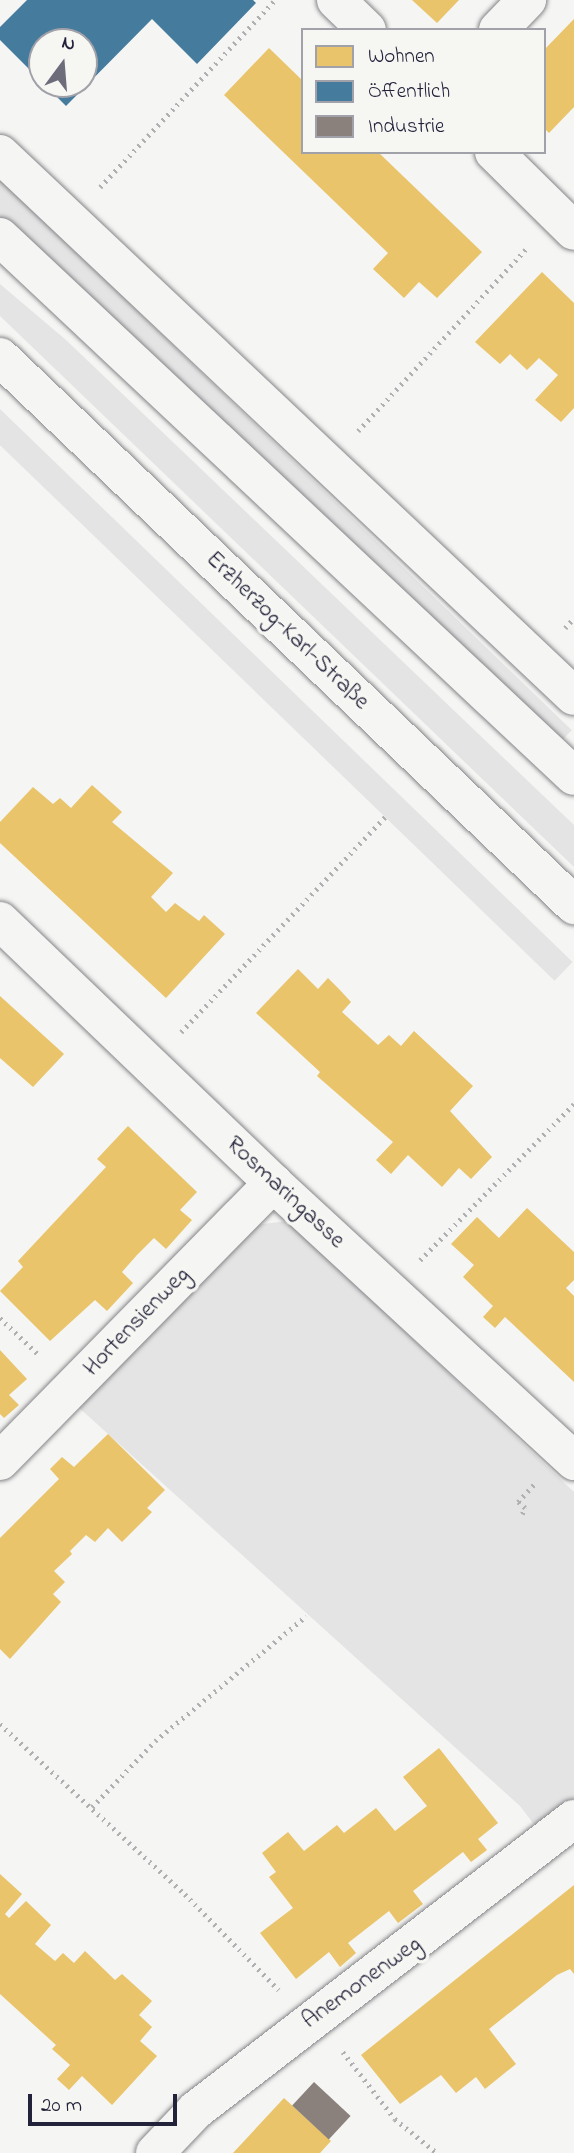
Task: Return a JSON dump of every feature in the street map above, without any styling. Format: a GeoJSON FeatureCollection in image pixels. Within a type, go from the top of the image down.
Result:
{"type":"FeatureCollection","features":[{"type":"Feature","properties":{"kind":"street"},"geometry":{"type":"LineString","coordinates":[[336,0],[365,28]]}},
{"type":"Feature","properties":{"kind":"street"},"geometry":{"type":"LineString","coordinates":[[500,28],[527,0]]}},
{"type":"Feature","properties":{"kind":"street"},"geometry":{"type":"LineString","coordinates":[[0,154],[574,696]]}},
{"type":"Feature","properties":{"kind":"street"},"geometry":{"type":"LineString","coordinates":[[496,154],[556,234]]}},
{"type":"Feature","properties":{"kind":"street"},"geometry":{"type":"LineString","coordinates":[[0,237],[574,776]]}},
{"type":"Feature","properties":{"kind":"street","name":"Erzherzog-Karl-Straße"},"geometry":{"type":"LineString","coordinates":[[0,357],[574,905]]}},
{"type":"Feature","properties":{"kind":"street","name":"Rosmaringasse"},"geometry":{"type":"LineString","coordinates":[[0,921],[273,1183],[574,1461]]}},
{"type":"Feature","properties":{"kind":"street","name":"Hortensienweg"},"geometry":{"type":"LineString","coordinates":[[0,1461],[273,1183]]}},
{"type":"Feature","properties":{"kind":"street","name":"Anemonenweg"},"geometry":{"type":"LineString","coordinates":[[155,2153],[197,2110],[574,1819]]}},
{"type":"Feature","properties":{"kind":"path"},"geometry":{"type":"LineString","coordinates":[[94,193],[275,0]]}},
{"type":"Feature","properties":{"kind":"path"},"geometry":{"type":"LineString","coordinates":[[351,439],[556,234]]}},
{"type":"Feature","properties":{"kind":"path"},"geometry":{"type":"LineString","coordinates":[[181,1032],[387,815]]}},
{"type":"Feature","properties":{"kind":"path"},"geometry":{"type":"LineString","coordinates":[[419,1261],[574,1104]]}},
{"type":"Feature","properties":{"kind":"path"},"geometry":{"type":"LineString","coordinates":[[0,1318],[48,1363]]}},
{"type":"Feature","properties":{"kind":"path"},"geometry":{"type":"LineString","coordinates":[[92,1807],[155,1741],[306,1616]]}},
{"type":"Feature","properties":{"kind":"path"},"geometry":{"type":"LineString","coordinates":[[0,1724],[92,1807],[282,1993]]}},
{"type":"Feature","properties":{"kind":"path"},"geometry":{"type":"LineString","coordinates":[[337,2044],[395,2119],[437,2153]]}},
{"type":"Feature","properties":{"kind":"shaded area"},"geometry":{"type":"Polygon","coordinates":[[[0,178],[572,730],[551,752],[0,220],[0,178]]]}},
{"type":"Feature","properties":{"kind":"shaded area"},"geometry":{"type":"Polygon","coordinates":[[[0,284],[66,340],[574,825],[574,867],[0,316],[0,284]]]}},
{"type":"Feature","properties":{"kind":"shaded area"},"geometry":{"type":"Polygon","coordinates":[[[0,409],[573,962],[555,981],[0,445],[0,409]]]}},
{"type":"Feature","properties":{"kind":"shaded area"},"geometry":{"type":"Polygon","coordinates":[[[288,1221],[574,1492],[574,1804],[563,1803],[536,1827],[520,1806],[76,1405],[246,1226],[288,1221]]]}},
{"type":"Feature","properties":{"kind":"building: Wohnen"},"geometry":{"type":"Polygon","coordinates":[[[412,0],[459,0],[437,23],[412,0]]]}},
{"type":"Feature","properties":{"kind":"building: Wohnen"},"geometry":{"type":"Polygon","coordinates":[[[574,19],[574,107],[549,133],[546,130],[546,48],[574,19]]]}},
{"type":"Feature","properties":{"kind":"building: Wohnen"},"geometry":{"type":"Polygon","coordinates":[[[269,48],[301,79],[301,154],[380,154],[482,252],[437,298],[419,282],[404,298],[373,269],[388,253],[224,95],[269,48]]]}},
{"type":"Feature","properties":{"kind":"building: Wohnen"},"geometry":{"type":"Polygon","coordinates":[[[542,272],[574,303],[574,408],[561,422],[535,400],[558,375],[539,358],[527,370],[510,354],[500,364],[475,342],[542,272]]]}},
{"type":"Feature","properties":{"kind":"building: Wohnen"},"geometry":{"type":"Polygon","coordinates":[[[92,785],[122,812],[112,822],[173,873],[151,897],[166,912],[175,903],[199,921],[204,915],[225,934],[166,998],[0,843],[0,822],[33,787],[53,804],[60,798],[71,808],[92,785]]]}},
{"type":"Feature","properties":{"kind":"building: Wohnen"},"geometry":{"type":"Polygon","coordinates":[[[298,969],[318,989],[328,978],[351,1002],[342,1012],[378,1045],[389,1035],[401,1046],[414,1031],[473,1086],[450,1111],[492,1157],[471,1179],[459,1168],[442,1187],[408,1155],[391,1174],[376,1160],[393,1142],[317,1076],[320,1072],[256,1013],[298,969]]]}},
{"type":"Feature","properties":{"kind":"building: Wohnen"},"geometry":{"type":"Polygon","coordinates":[[[0,996],[64,1054],[33,1087],[0,1058],[0,996]]]}},
{"type":"Feature","properties":{"kind":"building: Wohnen"},"geometry":{"type":"Polygon","coordinates":[[[128,1126],[197,1192],[180,1210],[192,1220],[166,1249],[154,1238],[137,1255],[122,1272],[133,1283],[107,1311],[95,1300],[50,1341],[0,1291],[23,1267],[18,1261],[106,1167],[97,1159],[128,1126]]]}},
{"type":"Feature","properties":{"kind":"building: Wohnen"},"geometry":{"type":"Polygon","coordinates":[[[527,1208],[574,1252],[574,1280],[566,1288],[574,1296],[574,1382],[505,1317],[495,1328],[483,1317],[493,1306],[463,1277],[474,1265],[451,1244],[477,1217],[499,1238],[527,1208]]]}},
{"type":"Feature","properties":{"kind":"building: Wohnen"},"geometry":{"type":"Polygon","coordinates":[[[0,1350],[27,1379],[9,1395],[19,1405],[4,1418],[0,1414],[0,1350]]]}},
{"type":"Feature","properties":{"kind":"building: Wohnen"},"geometry":{"type":"Polygon","coordinates":[[[108,1434],[165,1490],[147,1508],[152,1512],[122,1542],[108,1528],[95,1542],[86,1535],[70,1551],[72,1554],[54,1571],[65,1582],[53,1594],[61,1602],[10,1659],[0,1649],[0,1538],[59,1479],[50,1469],[62,1457],[74,1467],[108,1434]]]}},
{"type":"Feature","properties":{"kind":"building: Wohnen"},"geometry":{"type":"Polygon","coordinates":[[[439,1748],[498,1823],[478,1839],[487,1850],[471,1862],[463,1852],[413,1891],[423,1904],[398,1923],[389,1911],[348,1943],[356,1953],[340,1967],[329,1952],[296,1979],[260,1933],[293,1908],[269,1877],[276,1872],[262,1853],[288,1832],[304,1851],[337,1825],[344,1833],[376,1808],[395,1831],[427,1806],[403,1777],[439,1748]]]}},
{"type":"Feature","properties":{"kind":"building: Wohnen"},"geometry":{"type":"Polygon","coordinates":[[[0,1874],[22,1894],[5,1914],[9,1918],[26,1901],[51,1925],[35,1944],[55,1961],[63,1953],[74,1963],[85,1951],[115,1980],[122,1974],[152,2001],[139,2015],[152,2027],[140,2041],[157,2056],[112,2105],[82,2076],[69,2090],[57,2079],[70,2065],[52,2049],[56,2045],[0,1994],[0,1874]]]}},
{"type":"Feature","properties":{"kind":"building: Wohnen"},"geometry":{"type":"Polygon","coordinates":[[[574,1885],[574,1974],[570,1969],[557,1975],[489,2029],[516,2064],[485,2089],[476,2077],[456,2093],[441,2075],[400,2104],[361,2055],[574,1885]]]}},
{"type":"Feature","properties":{"kind":"building: Wohnen"},"geometry":{"type":"Polygon","coordinates":[[[284,2098],[331,2141],[320,2153],[233,2153],[284,2098]]]}},
{"type":"Feature","properties":{"kind":"building: Öffentlich"},"geometry":{"type":"Polygon","coordinates":[[[27,0],[253,0],[256,3],[197,64],[152,19],[98,74],[98,28],[28,28],[28,68],[0,40],[0,27],[27,0]]]}},
{"type":"Feature","properties":{"kind":"building: Öffentlich"},"geometry":{"type":"Polygon","coordinates":[[[58,98],[74,98],[66,106],[58,98]]]}},
{"type":"Feature","properties":{"kind":"building: Industrie"},"geometry":{"type":"Polygon","coordinates":[[[314,2082],[351,2116],[329,2140],[292,2105],[314,2082]]]}}]}
